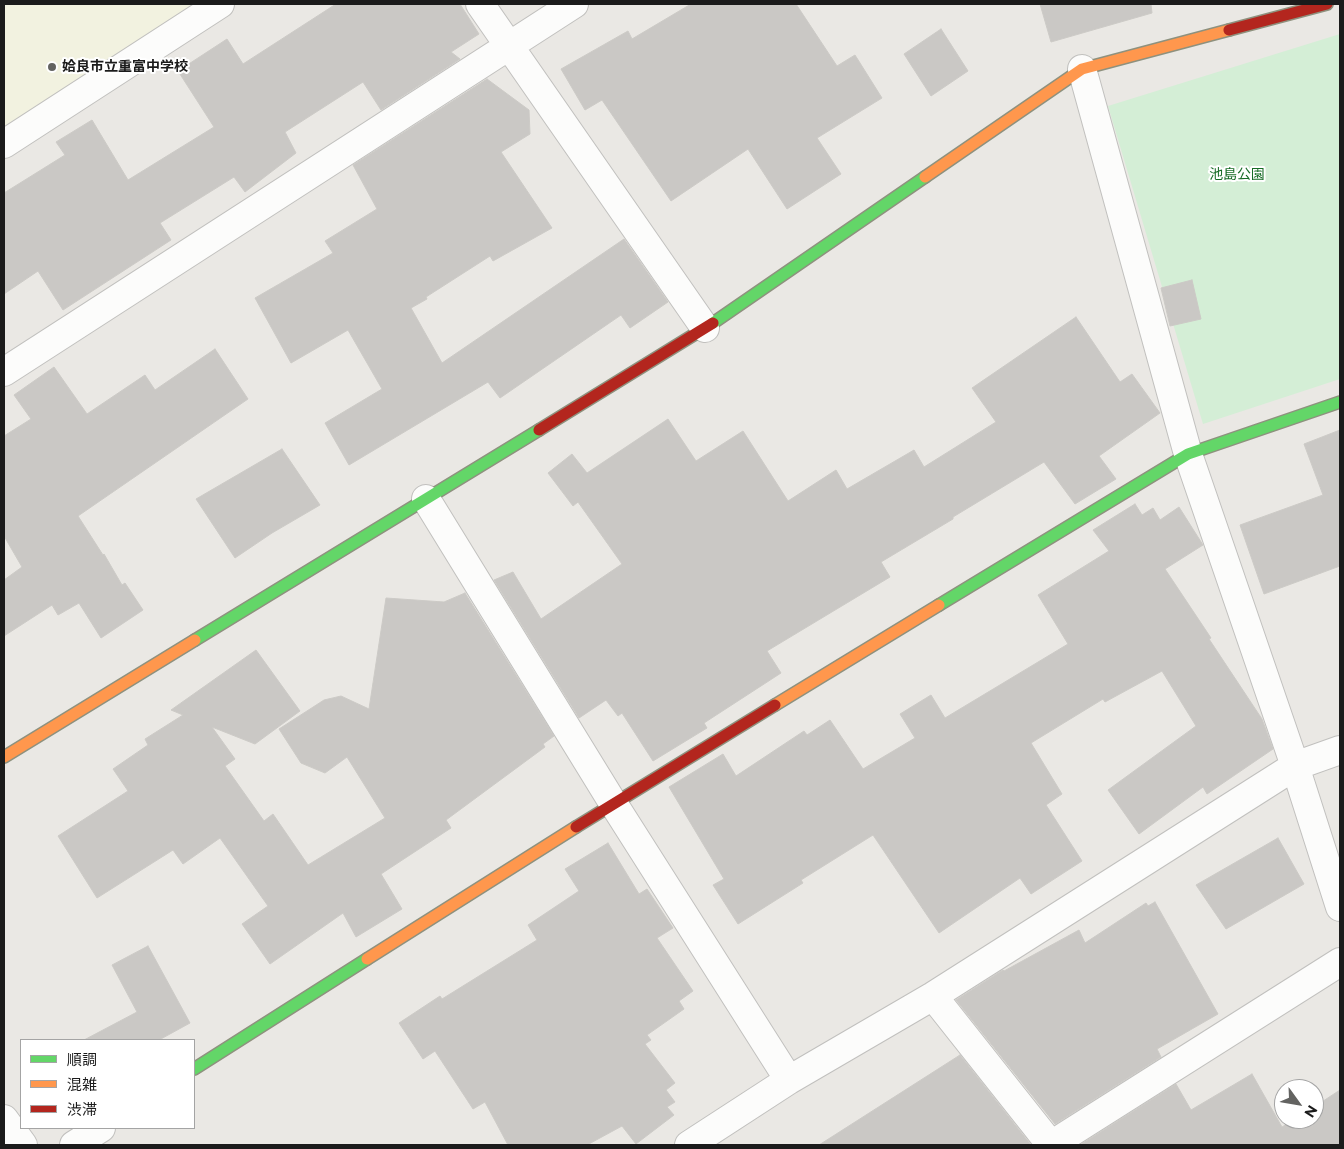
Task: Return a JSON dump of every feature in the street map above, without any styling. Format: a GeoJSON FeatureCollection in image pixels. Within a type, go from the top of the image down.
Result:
{"type":"FeatureCollection","features":[{"type":"Feature","properties":{"kind":"street"},"geometry":{"type":"LineString","coordinates":[[4,144],[220,4]]}},
{"type":"Feature","properties":{"kind":"street"},"geometry":{"type":"LineString","coordinates":[[480,4],[704,328]]}},
{"type":"Feature","properties":{"kind":"street"},"geometry":{"type":"LineString","coordinates":[[4,372],[574,4]]}},
{"type":"Feature","properties":{"kind":"street"},"geometry":{"type":"LineString","coordinates":[[4,757],[704,328],[1082,69],[1327,4]]}},
{"type":"Feature","properties":{"kind":"street"},"geometry":{"type":"LineString","coordinates":[[1082,69],[1188,454],[1295,766],[1340,907]]}},
{"type":"Feature","properties":{"kind":"street"},"geometry":{"type":"LineString","coordinates":[[195,1068],[612,803],[1188,454],[1340,402]]}},
{"type":"Feature","properties":{"kind":"street"},"geometry":{"type":"LineString","coordinates":[[426,499],[612,803],[789,1080]]}},
{"type":"Feature","properties":{"kind":"street"},"geometry":{"type":"LineString","coordinates":[[689,1145],[789,1080],[934,996],[1295,766],[1340,750]]}},
{"type":"Feature","properties":{"kind":"street"},"geometry":{"type":"LineString","coordinates":[[934,996],[1051,1145],[1340,962]]}},
{"type":"Feature","properties":{"kind":"street"},"geometry":{"type":"LineString","coordinates":[[4,1119],[23,1145]]}},
{"type":"Feature","properties":{"kind":"street"},"geometry":{"type":"LineString","coordinates":[[74,1145],[99,1129]]}},
{"type":"Feature","properties":{"kind":"shaded area","name":"姶良市立重富中学校"},"geometry":{"type":"Polygon","coordinates":[[[4,4],[198,4],[4,130],[4,4]]]}},
{"type":"Feature","properties":{"kind":"green space","name":"池島公園"},"geometry":{"type":"Polygon","coordinates":[[[1340,34],[1340,379],[1203,424],[1108,106],[1340,34]]]}},
{"type":"Feature","properties":{"kind":"building"},"geometry":{"type":"Polygon","coordinates":[[[336,4],[460,4],[479,34],[451,52],[460,59],[381,110],[363,82],[285,132],[296,153],[245,192],[234,177],[160,223],[171,240],[63,310],[38,271],[4,294],[4,193],[65,155],[56,142],[92,120],[128,180],[214,127],[178,71],[227,39],[243,64],[336,4]]]}},
{"type":"Feature","properties":{"kind":"building"},"geometry":{"type":"Polygon","coordinates":[[[691,4],[796,4],[837,66],[855,55],[882,98],[817,138],[841,174],[787,209],[748,149],[671,201],[602,100],[585,110],[561,69],[628,31],[632,39],[691,4]]]}},
{"type":"Feature","properties":{"kind":"building"},"geometry":{"type":"Polygon","coordinates":[[[1040,4],[1151,4],[1152,13],[1051,42],[1040,4]]]}},
{"type":"Feature","properties":{"kind":"building"},"geometry":{"type":"Polygon","coordinates":[[[941,29],[968,71],[931,96],[904,54],[941,29]]]}},
{"type":"Feature","properties":{"kind":"building"},"geometry":{"type":"Polygon","coordinates":[[[487,79],[529,110],[530,134],[501,152],[552,228],[493,261],[490,256],[411,308],[442,363],[624,239],[668,302],[630,328],[621,315],[500,398],[488,382],[349,465],[325,423],[382,389],[348,330],[291,363],[255,298],[333,253],[325,241],[377,209],[353,165],[487,79]]]}},
{"type":"Feature","properties":{"kind":"building"},"geometry":{"type":"Polygon","coordinates":[[[1192,280],[1201,319],[1170,326],[1161,288],[1192,280]]]}},
{"type":"Feature","properties":{"kind":"building"},"geometry":{"type":"Polygon","coordinates":[[[1076,317],[1120,382],[1132,374],[1160,413],[1099,456],[1116,479],[1075,504],[1044,462],[953,517],[953,519],[881,562],[890,577],[767,651],[781,673],[704,723],[707,728],[653,761],[622,713],[618,716],[606,700],[579,718],[494,580],[513,572],[541,619],[622,564],[578,502],[573,506],[548,473],[572,454],[587,473],[668,419],[696,461],[743,431],[788,501],[836,470],[847,489],[914,450],[924,467],[996,422],[972,388],[1076,317]]]}},
{"type":"Feature","properties":{"kind":"building"},"geometry":{"type":"Polygon","coordinates":[[[215,349],[248,399],[78,516],[122,585],[125,583],[143,610],[101,638],[79,603],[58,615],[52,605],[4,636],[4,580],[22,567],[4,536],[4,436],[31,419],[14,395],[54,367],[87,414],[145,375],[155,390],[215,349]]]}},
{"type":"Feature","properties":{"kind":"building"},"geometry":{"type":"Polygon","coordinates":[[[1340,430],[1340,566],[1264,594],[1240,525],[1323,495],[1304,444],[1340,430]]]}},
{"type":"Feature","properties":{"kind":"building"},"geometry":{"type":"Polygon","coordinates":[[[282,449],[320,505],[272,533],[235,558],[196,499],[282,449]]]}},
{"type":"Feature","properties":{"kind":"building"},"geometry":{"type":"Polygon","coordinates":[[[1135,504],[1142,515],[1153,508],[1160,520],[1179,507],[1203,545],[1165,569],[1262,719],[1273,749],[1207,794],[1203,787],[1139,834],[1108,790],[1196,726],[1162,671],[1105,702],[1103,699],[1031,743],[1062,794],[1046,805],[1082,861],[1031,894],[1020,878],[939,933],[873,835],[801,880],[803,883],[738,924],[713,885],[724,879],[669,787],[723,754],[736,776],[804,731],[807,735],[830,720],[863,769],[915,738],[900,714],[931,695],[945,718],[1068,644],[1038,595],[1109,551],[1093,530],[1135,504]]]}},
{"type":"Feature","properties":{"kind":"building"},"geometry":{"type":"Polygon","coordinates":[[[465,593],[554,736],[543,744],[545,747],[446,820],[451,828],[381,874],[402,909],[356,937],[343,913],[270,964],[242,924],[268,906],[220,838],[183,864],[173,850],[97,898],[58,836],[128,791],[113,769],[148,745],[145,739],[183,715],[171,710],[256,650],[300,711],[255,744],[212,727],[235,759],[225,766],[264,821],[273,814],[308,865],[385,818],[347,757],[325,773],[301,763],[279,729],[324,700],[341,696],[369,709],[386,598],[444,602],[465,593]]]}},
{"type":"Feature","properties":{"kind":"building"},"geometry":{"type":"Polygon","coordinates":[[[1278,838],[1304,884],[1226,929],[1196,885],[1278,838]]]}},
{"type":"Feature","properties":{"kind":"building"},"geometry":{"type":"Polygon","coordinates":[[[608,843],[639,894],[647,889],[673,928],[657,938],[693,991],[679,1001],[684,1009],[647,1035],[651,1040],[645,1044],[675,1083],[666,1090],[675,1102],[667,1107],[674,1115],[636,1144],[622,1126],[587,1145],[508,1145],[485,1102],[473,1109],[435,1051],[423,1059],[399,1023],[440,996],[442,999],[537,940],[528,925],[579,891],[565,869],[608,843]]]}},
{"type":"Feature","properties":{"kind":"building"},"geometry":{"type":"Polygon","coordinates":[[[1155,902],[1218,1014],[1157,1049],[1161,1057],[1055,1124],[956,1000],[1003,970],[1079,930],[1085,943],[1146,903],[1148,906],[1155,902]]]}},
{"type":"Feature","properties":{"kind":"building"},"geometry":{"type":"Polygon","coordinates":[[[148,946],[190,1023],[161,1039],[86,1039],[137,1012],[112,965],[148,946]]]}},
{"type":"Feature","properties":{"kind":"building"},"geometry":{"type":"Polygon","coordinates":[[[960,1055],[1031,1145],[819,1145],[960,1055]]]}},
{"type":"Feature","properties":{"kind":"building"},"geometry":{"type":"Polygon","coordinates":[[[1252,1074],[1274,1113],[1274,1129],[1324,1129],[1324,1100],[1340,1090],[1340,1145],[1080,1145],[1176,1084],[1191,1110],[1252,1074]]]}},
{"type":"Feature","properties":{"kind":"traffic: fast"},"geometry":{"type":"LineString","coordinates":[[713,323],[925,177]]}},
{"type":"Feature","properties":{"kind":"traffic: fast"},"geometry":{"type":"LineString","coordinates":[[939,605],[1188,454],[1340,402]]}},
{"type":"Feature","properties":{"kind":"traffic: fast"},"geometry":{"type":"LineString","coordinates":[[195,640],[539,430]]}},
{"type":"Feature","properties":{"kind":"traffic: fast"},"geometry":{"type":"LineString","coordinates":[[195,1068],[367,959]]}},
{"type":"Feature","properties":{"kind":"traffic: slow"},"geometry":{"type":"LineString","coordinates":[[925,177],[1082,69],[1229,30]]}},
{"type":"Feature","properties":{"kind":"traffic: slow"},"geometry":{"type":"LineString","coordinates":[[775,705],[939,605]]}},
{"type":"Feature","properties":{"kind":"traffic: slow"},"geometry":{"type":"LineString","coordinates":[[4,757],[195,640]]}},
{"type":"Feature","properties":{"kind":"traffic: slow"},"geometry":{"type":"LineString","coordinates":[[367,959],[576,827]]}},
{"type":"Feature","properties":{"kind":"traffic: jam"},"geometry":{"type":"LineString","coordinates":[[1229,30],[1327,4]]}},
{"type":"Feature","properties":{"kind":"traffic: jam"},"geometry":{"type":"LineString","coordinates":[[539,430],[713,323]]}},
{"type":"Feature","properties":{"kind":"traffic: jam"},"geometry":{"type":"LineString","coordinates":[[576,827],[775,705]]}},
{"type":"Feature","properties":{"kind":"place","name":"姶良市立重富中学校"},"geometry":{"type":"Point","coordinates":[52,67]}}]}
